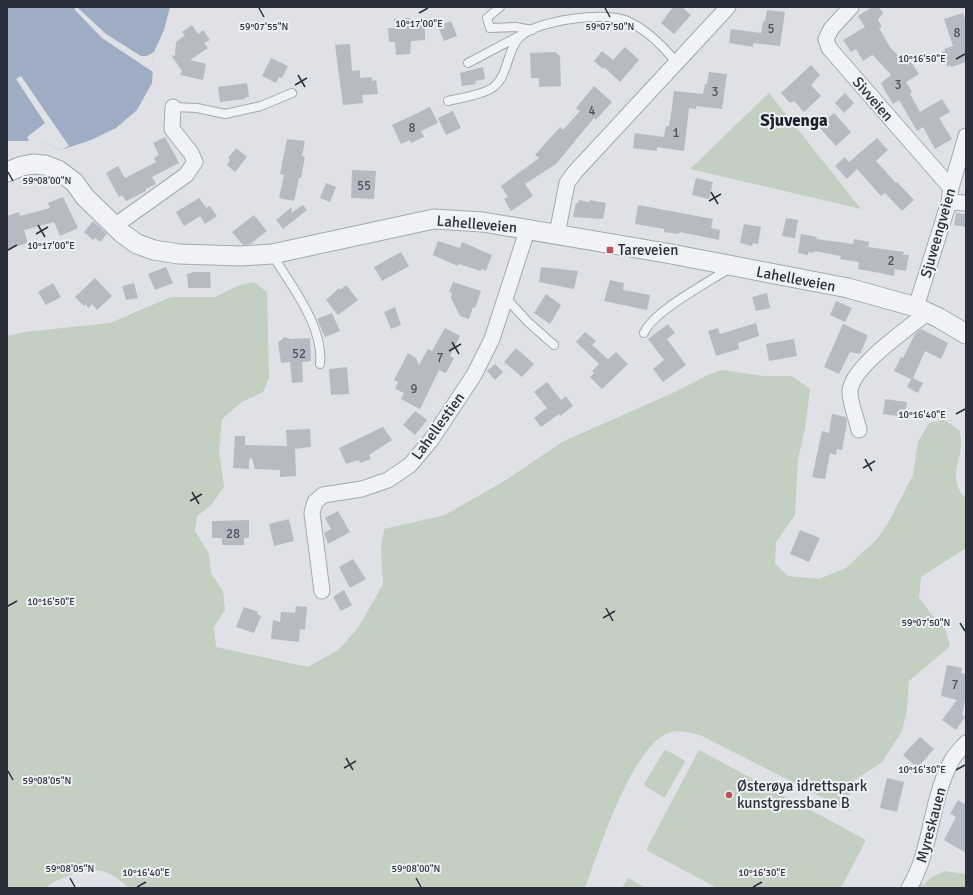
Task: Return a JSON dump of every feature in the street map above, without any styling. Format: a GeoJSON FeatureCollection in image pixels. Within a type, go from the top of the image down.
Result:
{"type":"FeatureCollection","features":[{"type":"Feature","properties":{"kind":"street"},"geometry":{"type":"LineString","coordinates":[[557,234],[561,205],[567,183],[575,172],[728,7]]}},
{"type":"Feature","properties":{"kind":"street","name":"Sivveien"},"geometry":{"type":"LineString","coordinates":[[851,7],[831,29],[826,39],[829,48],[950,195]]}},
{"type":"Feature","properties":{"kind":"street"},"geometry":{"type":"LineString","coordinates":[[113,227],[186,176],[192,169],[195,162],[191,153],[172,129],[173,107]]}},
{"type":"Feature","properties":{"kind":"street","name":"Sjuveengveien"},"geometry":{"type":"LineString","coordinates":[[922,310],[966,136]]}},
{"type":"Feature","properties":{"kind":"street","name":"Lahelleveien"},"geometry":{"type":"LineString","coordinates":[[7,172],[22,166],[33,164],[45,165],[58,170],[74,182],[113,227],[137,244],[154,250],[173,253],[241,256],[272,254],[434,219],[483,222],[528,228],[848,288],[922,310],[966,334]]}},
{"type":"Feature","properties":{"kind":"street"},"geometry":{"type":"LineString","coordinates":[[950,195],[966,203]]}},
{"type":"Feature","properties":{"kind":"street","name":"Lahellestien"},"geometry":{"type":"LineString","coordinates":[[322,591],[312,513],[316,502],[323,495],[362,489],[388,480],[410,465],[444,423],[474,375],[492,339],[528,228]]}},
{"type":"Feature","properties":{"kind":"street"},"geometry":{"type":"LineString","coordinates":[[859,430],[850,391],[856,377],[872,357],[922,310]]}},
{"type":"Feature","properties":{"kind":"street","name":"Myreskauen"},"geometry":{"type":"LineString","coordinates":[[909,888],[918,873],[946,773],[951,761],[966,742]]}},
{"type":"Feature","properties":{"kind":"lane"},"geometry":{"type":"LineString","coordinates":[[500,7],[487,18],[490,28],[516,27],[532,30]]}},
{"type":"Feature","properties":{"kind":"lane"},"geometry":{"type":"LineString","coordinates":[[468,64],[493,49],[532,30],[571,20],[620,19],[634,25],[652,37],[663,46],[676,62]]}},
{"type":"Feature","properties":{"kind":"lane"},"geometry":{"type":"LineString","coordinates":[[448,101],[492,88],[504,72],[519,39],[532,30]]}},
{"type":"Feature","properties":{"kind":"lane"},"geometry":{"type":"LineString","coordinates":[[173,107],[197,108],[225,114],[261,106],[292,93]]}},
{"type":"Feature","properties":{"kind":"lane"},"geometry":{"type":"LineString","coordinates":[[272,254],[308,313],[320,339],[322,348],[320,364]]}},
{"type":"Feature","properties":{"kind":"lane"},"geometry":{"type":"LineString","coordinates":[[644,333],[654,320],[672,306],[732,267]]}},
{"type":"Feature","properties":{"kind":"lane"},"geometry":{"type":"LineString","coordinates":[[505,297],[528,322],[554,345]]}},
{"type":"Feature","properties":{"kind":"green space"},"geometry":{"type":"Polygon","coordinates":[[[769,93],[861,209],[690,169],[769,93]]]}},
{"type":"Feature","properties":{"kind":"green space"},"geometry":{"type":"Polygon","coordinates":[[[254,282],[267,292],[269,378],[263,392],[242,402],[222,419],[219,450],[224,487],[211,505],[197,516],[195,531],[209,554],[211,573],[223,591],[225,610],[214,627],[216,647],[308,667],[338,650],[358,628],[383,584],[381,549],[384,529],[445,515],[506,480],[562,442],[677,391],[708,375],[722,370],[763,376],[792,376],[810,389],[805,429],[798,459],[795,515],[776,542],[775,564],[788,576],[819,579],[846,568],[878,538],[888,523],[913,475],[918,442],[929,423],[944,420],[959,430],[961,441],[956,478],[960,492],[966,498],[966,548],[921,577],[919,598],[945,629],[950,646],[909,681],[907,709],[902,731],[882,762],[855,780],[847,800],[851,812],[702,736],[678,731],[664,735],[651,746],[627,782],[607,828],[585,888],[128,888],[121,881],[106,872],[91,870],[74,873],[46,888],[7,888],[7,336],[24,332],[110,323],[171,297],[215,297],[237,286],[254,282]]]}},
{"type":"Feature","properties":{"kind":"green space"},"geometry":{"type":"Polygon","coordinates":[[[666,750],[685,762],[665,797],[663,797],[644,784],[666,750]]]}},
{"type":"Feature","properties":{"kind":"green space","name":"Østerøya idrettspark kunstgressbane B"},"geometry":{"type":"Polygon","coordinates":[[[699,750],[866,840],[841,888],[717,888],[646,850],[699,750]]]}},
{"type":"Feature","properties":{"kind":"green space"},"geometry":{"type":"Polygon","coordinates":[[[944,871],[966,874],[966,888],[902,888],[906,877],[924,885],[930,878],[944,871]]]}},
{"type":"Feature","properties":{"kind":"green space"},"geometry":{"type":"Polygon","coordinates":[[[628,878],[646,888],[622,888],[628,878]]]}},
{"type":"Feature","properties":{"kind":"water"},"geometry":{"type":"Polygon","coordinates":[[[7,7],[170,7],[164,30],[154,52],[152,83],[137,110],[116,128],[91,140],[61,150],[40,141],[7,141],[7,7]]]}},
{"type":"Feature","properties":{"kind":"pier"},"geometry":{"type":"Polygon","coordinates":[[[77,7],[106,34],[141,56],[147,56],[154,52],[153,72],[102,38],[74,9],[77,7]]]}},
{"type":"Feature","properties":{"kind":"pier"},"geometry":{"type":"Polygon","coordinates":[[[21,76],[69,146],[61,150],[40,141],[29,141],[27,137],[45,123],[16,79],[21,76]]]}},
{"type":"Feature","properties":{"kind":"building"},"geometry":{"type":"Polygon","coordinates":[[[673,7],[682,7],[691,15],[674,34],[661,23],[673,7]]]}},
{"type":"Feature","properties":{"kind":"building"},"geometry":{"type":"Polygon","coordinates":[[[872,7],[879,7],[883,13],[878,20],[882,27],[879,28],[890,47],[907,65],[911,62],[919,74],[906,82],[912,92],[910,94],[920,112],[942,99],[950,112],[939,118],[952,139],[935,149],[923,127],[917,131],[899,100],[893,104],[885,91],[881,83],[891,75],[874,56],[872,55],[863,61],[856,49],[851,52],[843,40],[865,27],[858,16],[872,7]]]}},
{"type":"Feature","properties":{"kind":"building"},"geometry":{"type":"Polygon","coordinates":[[[767,10],[785,12],[780,46],[753,43],[753,47],[729,43],[731,29],[761,33],[767,10]]]}},
{"type":"Feature","properties":{"kind":"building"},"geometry":{"type":"Polygon","coordinates":[[[963,13],[966,22],[966,62],[947,67],[942,52],[945,51],[944,49],[953,46],[944,19],[963,13]]]}},
{"type":"Feature","properties":{"kind":"building"},"geometry":{"type":"Polygon","coordinates":[[[411,18],[411,26],[425,25],[425,40],[411,41],[410,54],[396,55],[395,42],[389,42],[388,28],[394,28],[394,19],[411,18]]]}},
{"type":"Feature","properties":{"kind":"building"},"geometry":{"type":"Polygon","coordinates":[[[451,21],[457,36],[444,41],[438,26],[451,21]]]}},
{"type":"Feature","properties":{"kind":"building"},"geometry":{"type":"Polygon","coordinates":[[[192,25],[198,34],[203,30],[210,40],[204,43],[208,48],[190,60],[206,64],[203,80],[180,75],[182,71],[171,55],[175,56],[176,42],[185,35],[182,32],[192,25]]]}},
{"type":"Feature","properties":{"kind":"building"},"geometry":{"type":"Polygon","coordinates":[[[350,44],[352,71],[360,70],[360,78],[372,77],[372,81],[376,80],[378,94],[362,95],[363,103],[343,105],[335,45],[350,44]]]}},
{"type":"Feature","properties":{"kind":"building"},"geometry":{"type":"Polygon","coordinates":[[[625,47],[639,60],[620,82],[604,67],[603,69],[594,61],[602,51],[613,60],[625,47]]]}},
{"type":"Feature","properties":{"kind":"building"},"geometry":{"type":"Polygon","coordinates":[[[555,52],[560,56],[561,86],[539,87],[539,78],[531,78],[530,53],[555,52]]]}},
{"type":"Feature","properties":{"kind":"building"},"geometry":{"type":"Polygon","coordinates":[[[271,58],[288,66],[282,78],[279,77],[276,83],[262,76],[271,58]]]}},
{"type":"Feature","properties":{"kind":"building"},"geometry":{"type":"Polygon","coordinates":[[[811,65],[820,75],[811,85],[821,96],[804,112],[794,101],[790,103],[781,93],[811,65]]]}},
{"type":"Feature","properties":{"kind":"building"},"geometry":{"type":"Polygon","coordinates":[[[483,67],[485,79],[475,81],[476,84],[462,86],[460,73],[483,67]]]}},
{"type":"Feature","properties":{"kind":"building"},"geometry":{"type":"Polygon","coordinates":[[[709,72],[727,74],[722,109],[696,106],[696,109],[689,108],[684,151],[657,147],[657,151],[633,148],[635,133],[664,137],[666,126],[669,126],[674,91],[703,94],[705,84],[707,84],[709,72]]]}},
{"type":"Feature","properties":{"kind":"building"},"geometry":{"type":"Polygon","coordinates":[[[247,83],[249,97],[245,97],[245,99],[220,102],[218,87],[247,83]]]}},
{"type":"Feature","properties":{"kind":"building"},"geometry":{"type":"Polygon","coordinates":[[[594,86],[612,102],[596,120],[594,118],[556,164],[525,184],[533,196],[511,211],[504,199],[508,197],[501,186],[539,158],[535,155],[560,127],[563,130],[580,111],[576,108],[594,86]]]}},
{"type":"Feature","properties":{"kind":"building"},"geometry":{"type":"Polygon","coordinates":[[[845,93],[854,103],[844,113],[835,103],[845,93]]]}},
{"type":"Feature","properties":{"kind":"building"},"geometry":{"type":"Polygon","coordinates":[[[430,107],[438,123],[421,131],[424,137],[411,143],[410,140],[401,144],[392,125],[430,107]]]}},
{"type":"Feature","properties":{"kind":"building"},"geometry":{"type":"Polygon","coordinates":[[[453,111],[461,128],[446,135],[438,118],[453,111]]]}},
{"type":"Feature","properties":{"kind":"building"},"geometry":{"type":"Polygon","coordinates":[[[834,113],[851,132],[836,146],[818,126],[834,113]]]}},
{"type":"Feature","properties":{"kind":"building"},"geometry":{"type":"Polygon","coordinates":[[[165,137],[179,163],[152,177],[156,184],[146,189],[146,191],[126,201],[122,195],[119,197],[106,173],[118,166],[125,178],[156,162],[154,158],[159,155],[153,143],[165,137]]]}},
{"type":"Feature","properties":{"kind":"building"},"geometry":{"type":"Polygon","coordinates":[[[877,138],[888,150],[876,161],[914,200],[902,211],[885,193],[881,196],[857,169],[847,179],[835,166],[845,157],[849,162],[877,138]]]}},
{"type":"Feature","properties":{"kind":"building"},"geometry":{"type":"Polygon","coordinates":[[[287,139],[305,141],[302,156],[305,157],[301,178],[299,178],[294,201],[279,198],[284,175],[280,174],[287,139]]]}},
{"type":"Feature","properties":{"kind":"building"},"geometry":{"type":"Polygon","coordinates":[[[236,148],[247,157],[235,172],[227,165],[230,160],[228,158],[236,148]]]}},
{"type":"Feature","properties":{"kind":"building"},"geometry":{"type":"Polygon","coordinates":[[[352,170],[376,171],[374,199],[351,198],[352,170]]]}},
{"type":"Feature","properties":{"kind":"building"},"geometry":{"type":"Polygon","coordinates":[[[696,178],[713,182],[709,199],[692,195],[696,178]]]}},
{"type":"Feature","properties":{"kind":"building"},"geometry":{"type":"Polygon","coordinates":[[[326,183],[336,187],[330,202],[320,198],[326,183]]]}},
{"type":"Feature","properties":{"kind":"building"},"geometry":{"type":"Polygon","coordinates":[[[63,197],[78,228],[60,236],[54,222],[24,230],[28,243],[7,249],[7,216],[19,212],[20,216],[50,208],[48,203],[63,197]]]}},
{"type":"Feature","properties":{"kind":"building"},"geometry":{"type":"Polygon","coordinates":[[[199,198],[206,208],[210,206],[217,216],[205,224],[200,216],[184,226],[176,212],[199,198]]]}},
{"type":"Feature","properties":{"kind":"building"},"geometry":{"type":"Polygon","coordinates":[[[579,200],[589,202],[590,200],[606,203],[603,219],[573,217],[576,203],[578,203],[579,200]]]}},
{"type":"Feature","properties":{"kind":"building"},"geometry":{"type":"Polygon","coordinates":[[[303,205],[307,210],[283,229],[276,220],[292,207],[291,213],[303,205]]]}},
{"type":"Feature","properties":{"kind":"building"},"geometry":{"type":"Polygon","coordinates":[[[638,205],[713,219],[711,228],[720,230],[719,240],[680,232],[679,234],[664,232],[664,229],[635,224],[638,205]]]}},
{"type":"Feature","properties":{"kind":"building"},"geometry":{"type":"Polygon","coordinates":[[[956,213],[966,214],[966,227],[954,225],[956,213]]]}},
{"type":"Feature","properties":{"kind":"building"},"geometry":{"type":"Polygon","coordinates":[[[254,215],[267,231],[250,244],[243,245],[232,232],[254,215]]]}},
{"type":"Feature","properties":{"kind":"building"},"geometry":{"type":"Polygon","coordinates":[[[786,218],[798,220],[795,238],[782,236],[786,218]]]}},
{"type":"Feature","properties":{"kind":"building"},"geometry":{"type":"Polygon","coordinates":[[[93,221],[107,234],[100,242],[95,238],[93,240],[84,232],[93,221]]]}},
{"type":"Feature","properties":{"kind":"building"},"geometry":{"type":"Polygon","coordinates":[[[744,224],[761,227],[758,244],[753,243],[752,246],[740,243],[744,224]]]}},
{"type":"Feature","properties":{"kind":"building"},"geometry":{"type":"Polygon","coordinates":[[[801,234],[817,237],[816,239],[853,244],[854,239],[869,242],[868,247],[904,252],[903,255],[909,255],[906,271],[895,269],[894,276],[858,269],[859,262],[840,259],[841,256],[814,251],[814,253],[808,252],[808,255],[798,253],[801,234]]]}},
{"type":"Feature","properties":{"kind":"building"},"geometry":{"type":"Polygon","coordinates":[[[438,241],[460,248],[462,242],[492,255],[486,271],[481,269],[481,271],[459,264],[458,266],[433,255],[438,241]]]}},
{"type":"Feature","properties":{"kind":"building"},"geometry":{"type":"Polygon","coordinates":[[[401,252],[409,266],[382,281],[374,267],[401,252]]]}},
{"type":"Feature","properties":{"kind":"building"},"geometry":{"type":"Polygon","coordinates":[[[166,267],[173,283],[155,290],[148,274],[166,267]]]}},
{"type":"Feature","properties":{"kind":"building"},"geometry":{"type":"Polygon","coordinates":[[[541,267],[578,271],[574,289],[539,282],[541,267]]]}},
{"type":"Feature","properties":{"kind":"building"},"geometry":{"type":"Polygon","coordinates":[[[194,272],[210,272],[211,288],[188,288],[187,274],[194,272]]]}},
{"type":"Feature","properties":{"kind":"building"},"geometry":{"type":"Polygon","coordinates":[[[95,278],[112,296],[97,310],[92,304],[89,308],[85,304],[84,306],[75,297],[95,278]]]}},
{"type":"Feature","properties":{"kind":"building"},"geometry":{"type":"Polygon","coordinates":[[[610,280],[624,283],[623,290],[650,295],[647,310],[604,301],[610,280]]]}},
{"type":"Feature","properties":{"kind":"building"},"geometry":{"type":"Polygon","coordinates":[[[453,282],[481,291],[469,319],[460,316],[451,298],[452,293],[449,292],[453,282]]]}},
{"type":"Feature","properties":{"kind":"building"},"geometry":{"type":"Polygon","coordinates":[[[53,283],[61,297],[46,305],[38,292],[53,283]]]}},
{"type":"Feature","properties":{"kind":"building"},"geometry":{"type":"Polygon","coordinates":[[[134,283],[138,298],[126,300],[122,286],[134,283]]]}},
{"type":"Feature","properties":{"kind":"building"},"geometry":{"type":"Polygon","coordinates":[[[346,285],[358,300],[338,315],[326,300],[339,288],[340,290],[346,285]]]}},
{"type":"Feature","properties":{"kind":"building"},"geometry":{"type":"Polygon","coordinates":[[[767,293],[770,308],[756,311],[752,297],[767,293]]]}},
{"type":"Feature","properties":{"kind":"building"},"geometry":{"type":"Polygon","coordinates":[[[546,294],[561,305],[550,324],[534,313],[546,294]]]}},
{"type":"Feature","properties":{"kind":"building"},"geometry":{"type":"Polygon","coordinates":[[[836,301],[852,308],[845,322],[830,315],[836,301]]]}},
{"type":"Feature","properties":{"kind":"building"},"geometry":{"type":"Polygon","coordinates":[[[395,307],[401,325],[391,329],[384,312],[395,307]]]}},
{"type":"Feature","properties":{"kind":"building"},"geometry":{"type":"Polygon","coordinates":[[[332,313],[340,331],[325,337],[317,319],[332,313]]]}},
{"type":"Feature","properties":{"kind":"building"},"geometry":{"type":"Polygon","coordinates":[[[756,323],[759,336],[738,343],[739,349],[716,356],[708,331],[718,328],[720,334],[756,323]]]}},
{"type":"Feature","properties":{"kind":"building"},"geometry":{"type":"Polygon","coordinates":[[[668,324],[675,333],[667,339],[686,365],[663,382],[653,369],[664,360],[648,339],[668,324]]]}},
{"type":"Feature","properties":{"kind":"building"},"geometry":{"type":"Polygon","coordinates":[[[843,324],[867,335],[867,338],[860,354],[850,352],[839,374],[824,367],[843,324]]]}},
{"type":"Feature","properties":{"kind":"building"},"geometry":{"type":"Polygon","coordinates":[[[445,328],[460,336],[450,356],[454,358],[446,373],[439,370],[420,409],[401,399],[404,393],[395,389],[398,382],[394,380],[408,353],[416,358],[419,365],[428,349],[432,351],[445,328]]]}},
{"type":"Feature","properties":{"kind":"building"},"geometry":{"type":"Polygon","coordinates":[[[921,329],[948,343],[941,359],[925,351],[913,378],[923,383],[918,393],[907,387],[911,379],[894,371],[901,357],[903,358],[915,334],[921,329]]]}},
{"type":"Feature","properties":{"kind":"building"},"geometry":{"type":"Polygon","coordinates":[[[585,332],[596,341],[592,345],[608,359],[616,352],[628,364],[602,389],[590,377],[594,373],[592,371],[599,364],[576,342],[585,332]]]}},
{"type":"Feature","properties":{"kind":"building"},"geometry":{"type":"Polygon","coordinates":[[[284,337],[291,339],[310,338],[311,361],[302,362],[303,382],[292,383],[290,362],[281,363],[278,343],[284,337]]]}},
{"type":"Feature","properties":{"kind":"building"},"geometry":{"type":"Polygon","coordinates":[[[794,339],[797,356],[769,361],[766,344],[794,339]]]}},
{"type":"Feature","properties":{"kind":"building"},"geometry":{"type":"Polygon","coordinates":[[[516,348],[534,364],[522,377],[504,362],[516,348]]]}},
{"type":"Feature","properties":{"kind":"building"},"geometry":{"type":"Polygon","coordinates":[[[495,364],[503,372],[495,380],[487,371],[495,364]]]}},
{"type":"Feature","properties":{"kind":"building"},"geometry":{"type":"Polygon","coordinates":[[[347,367],[349,394],[331,395],[329,369],[347,367]]]}},
{"type":"Feature","properties":{"kind":"building"},"geometry":{"type":"Polygon","coordinates":[[[547,382],[561,400],[566,396],[573,406],[560,416],[559,414],[541,427],[534,418],[547,408],[534,392],[547,382]]]}},
{"type":"Feature","properties":{"kind":"building"},"geometry":{"type":"Polygon","coordinates":[[[885,399],[907,402],[905,417],[883,414],[885,399]]]}},
{"type":"Feature","properties":{"kind":"building"},"geometry":{"type":"Polygon","coordinates":[[[415,411],[427,420],[415,435],[403,425],[415,411]]]}},
{"type":"Feature","properties":{"kind":"building"},"geometry":{"type":"Polygon","coordinates":[[[832,414],[846,417],[847,422],[842,450],[837,449],[836,455],[830,453],[825,479],[812,477],[822,431],[829,433],[832,414]]]}},
{"type":"Feature","properties":{"kind":"building"},"geometry":{"type":"Polygon","coordinates":[[[383,427],[392,440],[369,455],[371,459],[360,463],[359,460],[346,464],[339,448],[383,427]]]}},
{"type":"Feature","properties":{"kind":"building"},"geometry":{"type":"Polygon","coordinates":[[[310,429],[311,447],[295,449],[296,476],[280,477],[280,470],[255,469],[252,458],[249,459],[249,469],[233,468],[235,436],[245,436],[245,445],[287,446],[286,430],[310,429]]]}},
{"type":"Feature","properties":{"kind":"building"},"geometry":{"type":"Polygon","coordinates":[[[338,511],[350,532],[328,544],[324,533],[331,529],[325,518],[338,511]]]}},
{"type":"Feature","properties":{"kind":"building"},"geometry":{"type":"Polygon","coordinates":[[[289,519],[294,541],[274,546],[269,524],[289,519]]]}},
{"type":"Feature","properties":{"kind":"building"},"geometry":{"type":"Polygon","coordinates":[[[249,520],[249,538],[244,538],[244,545],[222,545],[222,538],[212,538],[212,521],[249,520]]]}},
{"type":"Feature","properties":{"kind":"building"},"geometry":{"type":"Polygon","coordinates":[[[800,530],[820,538],[809,562],[790,554],[800,530]]]}},
{"type":"Feature","properties":{"kind":"building"},"geometry":{"type":"Polygon","coordinates":[[[353,559],[366,579],[350,588],[339,567],[353,559]]]}},
{"type":"Feature","properties":{"kind":"building"},"geometry":{"type":"Polygon","coordinates":[[[344,590],[352,605],[341,611],[333,597],[344,590]]]}},
{"type":"Feature","properties":{"kind":"building"},"geometry":{"type":"Polygon","coordinates":[[[296,606],[307,607],[305,630],[300,629],[299,642],[271,639],[273,620],[280,622],[281,612],[295,613],[296,606]]]}},
{"type":"Feature","properties":{"kind":"building"},"geometry":{"type":"Polygon","coordinates":[[[244,607],[258,612],[257,614],[261,616],[254,633],[236,627],[244,607]]]}},
{"type":"Feature","properties":{"kind":"building"},"geometry":{"type":"Polygon","coordinates":[[[947,665],[962,668],[961,673],[966,674],[966,695],[962,715],[965,717],[956,730],[942,720],[957,700],[941,696],[947,665]]]}},
{"type":"Feature","properties":{"kind":"building"},"geometry":{"type":"Polygon","coordinates":[[[920,737],[934,749],[919,766],[915,766],[903,755],[920,737]]]}},
{"type":"Feature","properties":{"kind":"building"},"geometry":{"type":"Polygon","coordinates":[[[887,778],[904,782],[897,812],[880,808],[887,778]]]}},
{"type":"Feature","properties":{"kind":"building"},"geometry":{"type":"Polygon","coordinates":[[[958,800],[964,804],[966,800],[966,853],[944,840],[956,817],[950,814],[958,800]]]}},
{"type":"Feature","properties":{"kind":"place","name":"Tareveien"},"geometry":{"type":"Point","coordinates":[610,250]}},
{"type":"Feature","properties":{"kind":"place","name":"Østerøya idrettspark kunstgressbane B"},"geometry":{"type":"Point","coordinates":[729,795]}},
{"type":"Feature","properties":{"kind":"district","name":"Sjuvenga"},"geometry":{"type":"Point","coordinates":[794,120]}}]}
